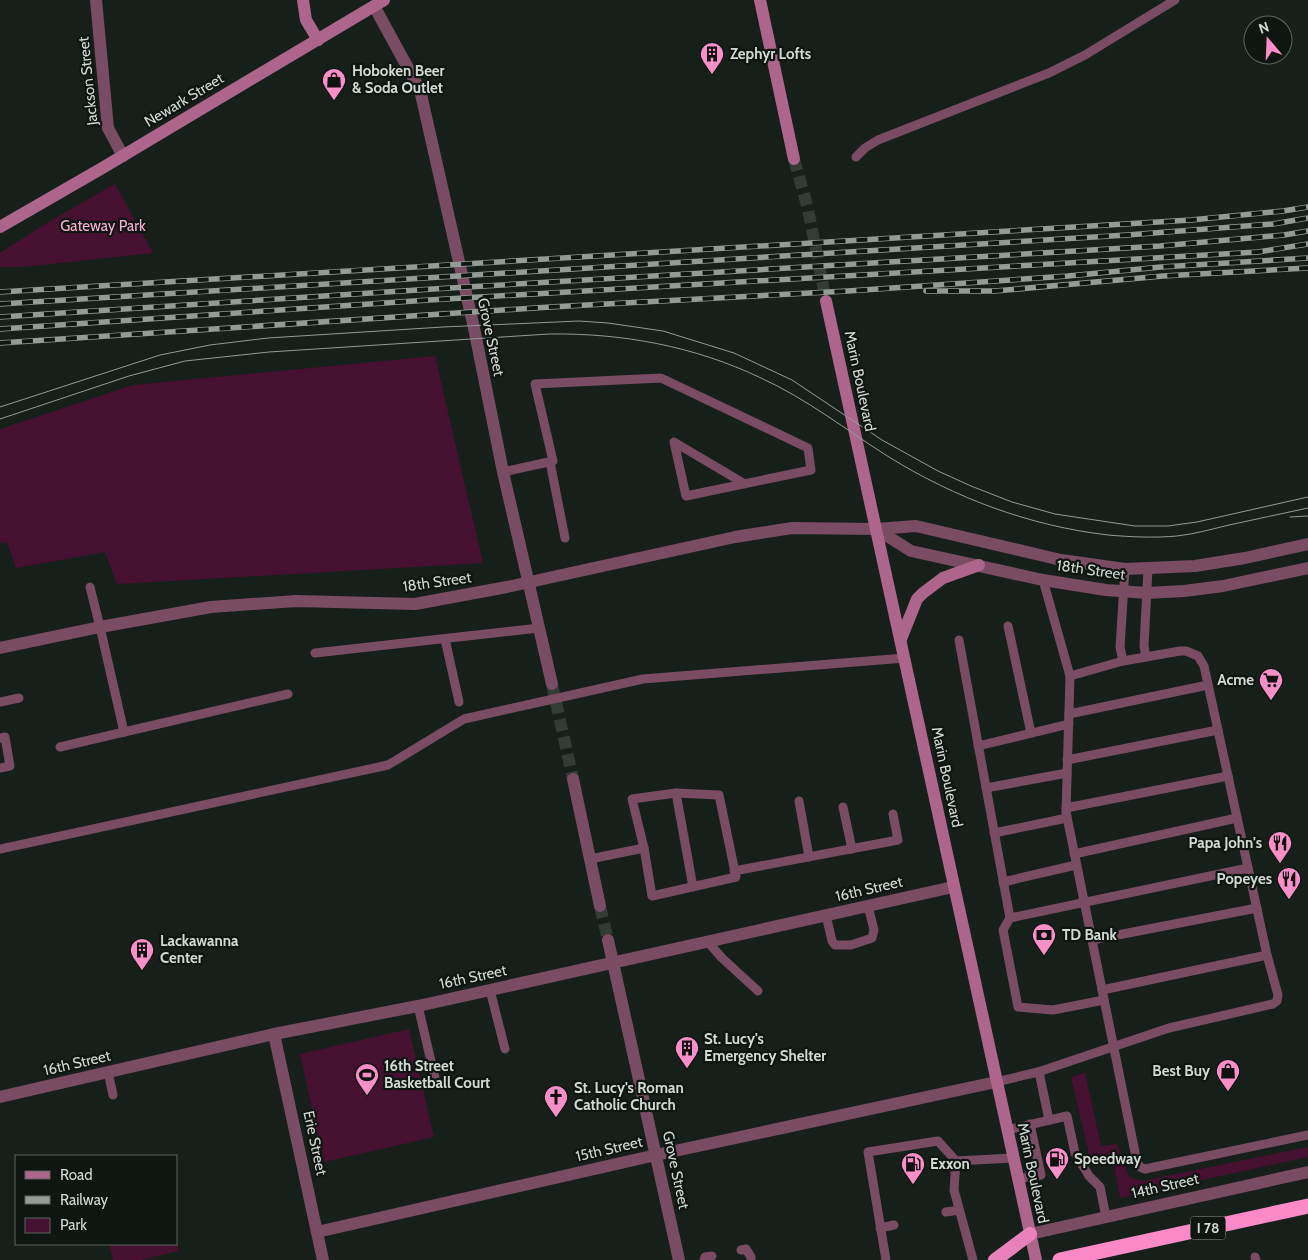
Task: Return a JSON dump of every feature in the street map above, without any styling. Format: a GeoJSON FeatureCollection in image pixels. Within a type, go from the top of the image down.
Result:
{"type":"FeatureCollection","features":[{"type":"Feature","properties":{"kind":"highway","name":"I 78"},"geometry":{"type":"LineString","coordinates":[[1060,1260],[1308,1206]]}},
{"type":"Feature","properties":{"kind":"highway"},"geometry":{"type":"LineString","coordinates":[[995,1260],[1030,1234]]}},
{"type":"Feature","properties":{"kind":"main road"},"geometry":{"type":"LineString","coordinates":[[303,0],[306,20],[318,40]]}},
{"type":"Feature","properties":{"kind":"main road"},"geometry":{"type":"LineString","coordinates":[[760,0],[794,159]]}},
{"type":"Feature","properties":{"kind":"main road","name":"Newark Street"},"geometry":{"type":"LineString","coordinates":[[0,227],[379,3]]}},
{"type":"Feature","properties":{"kind":"main road","name":"Marin Boulevard"},"geometry":{"type":"LineString","coordinates":[[826,301],[1036,1260]]}},
{"type":"Feature","properties":{"kind":"main road"},"geometry":{"type":"LineString","coordinates":[[901,639],[917,599],[923,593],[943,578],[980,565]]}},
{"type":"Feature","properties":{"kind":"street","name":"Jackson Street"},"geometry":{"type":"LineString","coordinates":[[96,0],[108,128],[123,156]]}},
{"type":"Feature","properties":{"kind":"street","name":"Grove Street"},"geometry":{"type":"LineString","coordinates":[[379,3],[420,90],[474,328],[503,472],[552,684]]}},
{"type":"Feature","properties":{"kind":"street","name":"18th Street"},"geometry":{"type":"LineString","coordinates":[[0,648],[100,627],[211,607],[296,601],[415,604],[529,582],[773,530],[810,528],[876,529],[916,526],[1061,560],[1125,569],[1148,569],[1216,563],[1308,544]]}},
{"type":"Feature","properties":{"kind":"street","name":"18th Street"},"geometry":{"type":"LineString","coordinates":[[876,529],[911,551],[1042,580],[1123,592],[1184,591],[1223,586],[1308,568]]}},
{"type":"Feature","properties":{"kind":"street"},"geometry":{"type":"LineString","coordinates":[[573,778],[600,906]]}},
{"type":"Feature","properties":{"kind":"street","name":"16th Street"},"geometry":{"type":"LineString","coordinates":[[0,1097],[274,1034],[418,1006],[953,887]]}},
{"type":"Feature","properties":{"kind":"street","name":"Grove Street"},"geometry":{"type":"LineString","coordinates":[[608,940],[679,1260]]}},
{"type":"Feature","properties":{"kind":"street","name":"Erie Street"},"geometry":{"type":"LineString","coordinates":[[274,1034],[323,1260]]}},
{"type":"Feature","properties":{"kind":"street","name":"15th Street"},"geometry":{"type":"LineString","coordinates":[[317,1232],[656,1155],[996,1082]]}},
{"type":"Feature","properties":{"kind":"street","name":"14th Street"},"geometry":{"type":"LineString","coordinates":[[1030,1234],[1308,1172]]}},
{"type":"Feature","properties":{"kind":"lane"},"geometry":{"type":"LineString","coordinates":[[856,157],[865,148],[878,140],[1049,73],[1085,55],[1175,0]]}},
{"type":"Feature","properties":{"kind":"lane"},"geometry":{"type":"LineString","coordinates":[[565,538],[550,462],[553,461],[535,384],[662,378],[808,448],[811,470],[745,484],[686,496],[674,442],[745,484]]}},
{"type":"Feature","properties":{"kind":"lane"},"geometry":{"type":"LineString","coordinates":[[503,472],[550,462]]}},
{"type":"Feature","properties":{"kind":"lane"},"geometry":{"type":"LineString","coordinates":[[1123,661],[1120,647],[1125,569]]}},
{"type":"Feature","properties":{"kind":"lane"},"geometry":{"type":"LineString","coordinates":[[1146,657],[1144,646],[1148,569]]}},
{"type":"Feature","properties":{"kind":"lane"},"geometry":{"type":"LineString","coordinates":[[1042,580],[1070,676],[1067,818],[1137,1162],[1140,1167],[1145,1169],[1308,1134]]}},
{"type":"Feature","properties":{"kind":"lane"},"geometry":{"type":"LineString","coordinates":[[90,587],[124,732]]}},
{"type":"Feature","properties":{"kind":"lane"},"geometry":{"type":"LineString","coordinates":[[1008,626],[1031,734]]}},
{"type":"Feature","properties":{"kind":"lane"},"geometry":{"type":"LineString","coordinates":[[315,653],[539,628]]}},
{"type":"Feature","properties":{"kind":"lane"},"geometry":{"type":"LineString","coordinates":[[445,639],[459,702]]}},
{"type":"Feature","properties":{"kind":"lane"},"geometry":{"type":"LineString","coordinates":[[959,640],[1010,918],[1003,930],[1018,1007],[1053,1010],[1104,1000]]}},
{"type":"Feature","properties":{"kind":"lane"},"geometry":{"type":"LineString","coordinates":[[996,1082],[1040,1072],[1169,1028],[1273,1004],[1277,1001],[1278,995],[1267,955],[1201,660],[1192,652],[1180,651],[1123,661],[1070,676]]}},
{"type":"Feature","properties":{"kind":"lane"},"geometry":{"type":"LineString","coordinates":[[0,849],[388,765],[464,719],[642,679],[905,658]]}},
{"type":"Feature","properties":{"kind":"lane"},"geometry":{"type":"LineString","coordinates":[[1069,714],[1208,685]]}},
{"type":"Feature","properties":{"kind":"lane"},"geometry":{"type":"LineString","coordinates":[[60,747],[288,694]]}},
{"type":"Feature","properties":{"kind":"lane"},"geometry":{"type":"LineString","coordinates":[[0,702],[18,698]]}},
{"type":"Feature","properties":{"kind":"lane"},"geometry":{"type":"LineString","coordinates":[[978,746],[1068,724]]}},
{"type":"Feature","properties":{"kind":"lane"},"geometry":{"type":"LineString","coordinates":[[1068,760],[1218,730]]}},
{"type":"Feature","properties":{"kind":"lane"},"geometry":{"type":"LineString","coordinates":[[0,738],[5,737],[10,766],[0,768]]}},
{"type":"Feature","properties":{"kind":"lane"},"geometry":{"type":"LineString","coordinates":[[986,788],[1067,774]]}},
{"type":"Feature","properties":{"kind":"lane"},"geometry":{"type":"LineString","coordinates":[[1066,808],[1228,776]]}},
{"type":"Feature","properties":{"kind":"lane"},"geometry":{"type":"LineString","coordinates":[[676,793],[693,887]]}},
{"type":"Feature","properties":{"kind":"lane"},"geometry":{"type":"LineString","coordinates":[[676,793],[719,795],[736,877],[652,896],[644,848],[632,799],[676,793]]}},
{"type":"Feature","properties":{"kind":"lane"},"geometry":{"type":"LineString","coordinates":[[799,801],[809,857]]}},
{"type":"Feature","properties":{"kind":"lane"},"geometry":{"type":"LineString","coordinates":[[843,807],[852,849]]}},
{"type":"Feature","properties":{"kind":"lane"},"geometry":{"type":"LineString","coordinates":[[734,871],[898,840],[893,814]]}},
{"type":"Feature","properties":{"kind":"lane"},"geometry":{"type":"LineString","coordinates":[[994,833],[1067,818]]}},
{"type":"Feature","properties":{"kind":"lane"},"geometry":{"type":"LineString","coordinates":[[1074,854],[1237,818]]}},
{"type":"Feature","properties":{"kind":"lane"},"geometry":{"type":"LineString","coordinates":[[590,859],[644,848]]}},
{"type":"Feature","properties":{"kind":"lane"},"geometry":{"type":"LineString","coordinates":[[1003,882],[1076,865]]}},
{"type":"Feature","properties":{"kind":"lane"},"geometry":{"type":"LineString","coordinates":[[1010,918],[1248,868]]}},
{"type":"Feature","properties":{"kind":"lane"},"geometry":{"type":"LineString","coordinates":[[826,915],[832,942],[835,946],[851,945],[872,938],[874,930],[868,906]]}},
{"type":"Feature","properties":{"kind":"lane"},"geometry":{"type":"LineString","coordinates":[[1092,940],[1257,908]]}},
{"type":"Feature","properties":{"kind":"lane"},"geometry":{"type":"LineString","coordinates":[[708,942],[722,958],[758,991]]}},
{"type":"Feature","properties":{"kind":"lane"},"geometry":{"type":"LineString","coordinates":[[1102,990],[1267,955]]}},
{"type":"Feature","properties":{"kind":"lane"},"geometry":{"type":"LineString","coordinates":[[490,990],[505,1050]]}},
{"type":"Feature","properties":{"kind":"lane"},"geometry":{"type":"LineString","coordinates":[[418,1006],[435,1078]]}},
{"type":"Feature","properties":{"kind":"lane"},"geometry":{"type":"LineString","coordinates":[[108,1072],[112,1095]]}},
{"type":"Feature","properties":{"kind":"lane"},"geometry":{"type":"LineString","coordinates":[[1040,1072],[1049,1120]]}},
{"type":"Feature","properties":{"kind":"lane"},"geometry":{"type":"LineString","coordinates":[[1007,1130],[1067,1116],[1075,1153],[1089,1176],[1100,1187],[1106,1217]]}},
{"type":"Feature","properties":{"kind":"lane"},"geometry":{"type":"LineString","coordinates":[[1018,1178],[1041,1175],[1030,1124]]}},
{"type":"Feature","properties":{"kind":"lane"},"geometry":{"type":"LineString","coordinates":[[886,1260],[868,1152],[938,1141],[956,1161],[954,1190],[973,1260]]}},
{"type":"Feature","properties":{"kind":"lane"},"geometry":{"type":"LineString","coordinates":[[956,1161],[1013,1158]]}},
{"type":"Feature","properties":{"kind":"lane"},"geometry":{"type":"LineString","coordinates":[[946,1212],[959,1210]]}},
{"type":"Feature","properties":{"kind":"lane"},"geometry":{"type":"LineString","coordinates":[[880,1228],[894,1225]]}},
{"type":"Feature","properties":{"kind":"green space","name":"Gateway Park"},"geometry":{"type":"Polygon","coordinates":[[[115,184],[153,253],[23,267],[0,267],[0,253],[50,221],[115,184]]]}},
{"type":"Feature","properties":{"kind":"green space"},"geometry":{"type":"Polygon","coordinates":[[[435,356],[483,563],[117,584],[105,552],[16,568],[7,542],[0,543],[0,429],[133,385],[435,356]]]}},
{"type":"Feature","properties":{"kind":"green space","name":"16th Street Basketball Court"},"geometry":{"type":"Polygon","coordinates":[[[409,1029],[434,1137],[324,1162],[300,1054],[409,1029]]]}},
{"type":"Feature","properties":{"kind":"green space"},"geometry":{"type":"Polygon","coordinates":[[[1085,1073],[1101,1146],[1117,1144],[1129,1177],[1142,1181],[1308,1147],[1308,1157],[1120,1198],[1112,1153],[1090,1159],[1071,1077],[1085,1073]]]}},
{"type":"Feature","properties":{"kind":"green space"},"geometry":{"type":"Polygon","coordinates":[[[109,1245],[178,1245],[179,1251],[141,1260],[113,1260],[109,1245]]]}},
{"type":"Feature","properties":{"kind":"tunnel"},"geometry":{"type":"LineString","coordinates":[[794,159],[808,209],[826,301]]}},
{"type":"Feature","properties":{"kind":"tunnel"},"geometry":{"type":"LineString","coordinates":[[552,684],[573,779]]}},
{"type":"Feature","properties":{"kind":"tunnel"},"geometry":{"type":"LineString","coordinates":[[600,906],[608,940]]}},
{"type":"Feature","properties":{"kind":"tram line"},"geometry":{"type":"LineString","coordinates":[[0,407],[160,355],[210,345],[268,338],[579,321],[663,331],[734,353],[792,380],[882,440],[938,471],[1012,502],[1055,514],[1135,526],[1168,526],[1197,522],[1308,497]]}},
{"type":"Feature","properties":{"kind":"tram line"},"geometry":{"type":"LineString","coordinates":[[0,419],[129,376],[185,361],[269,352],[549,334],[576,334],[630,339],[657,344],[710,357],[736,367],[794,395],[914,472],[994,508],[1050,525],[1108,535],[1169,537],[1197,533],[1308,508]]}},
{"type":"Feature","properties":{"kind":"tram line"},"geometry":{"type":"LineString","coordinates":[[1290,517],[1308,516]]}},
{"type":"Feature","properties":{"kind":"railway"},"geometry":{"type":"LineString","coordinates":[[0,292],[1191,220],[1308,207]]}},
{"type":"Feature","properties":{"kind":"railway"},"geometry":{"type":"LineString","coordinates":[[0,304],[1127,235],[1273,224],[1308,218]]}},
{"type":"Feature","properties":{"kind":"railway"},"geometry":{"type":"LineString","coordinates":[[0,317],[1160,246],[1284,235],[1308,231]]}},
{"type":"Feature","properties":{"kind":"railway"},"geometry":{"type":"LineString","coordinates":[[0,329],[429,300],[1258,252],[1308,244]]}},
{"type":"Feature","properties":{"kind":"railway"},"geometry":{"type":"LineString","coordinates":[[0,343],[550,307],[848,291],[1068,276],[1161,267],[1308,258]]}},
{"type":"Feature","properties":{"kind":"railway"},"geometry":{"type":"LineString","coordinates":[[926,291],[995,291],[1163,276],[1308,268]]}},
{"type":"Feature","properties":{"kind":"place","name":"Zephyr Lofts"},"geometry":{"type":"Point","coordinates":[712,75]}},
{"type":"Feature","properties":{"kind":"place","name":"Hoboken Beer & Soda Outlet"},"geometry":{"type":"Point","coordinates":[334,101]}},
{"type":"Feature","properties":{"kind":"place","name":"Acme"},"geometry":{"type":"Point","coordinates":[1271,701]}},
{"type":"Feature","properties":{"kind":"place","name":"Papa John's"},"geometry":{"type":"Point","coordinates":[1280,864]}},
{"type":"Feature","properties":{"kind":"place","name":"Popeyes"},"geometry":{"type":"Point","coordinates":[1289,900]}},
{"type":"Feature","properties":{"kind":"place","name":"TD Bank"},"geometry":{"type":"Point","coordinates":[1044,956]}},
{"type":"Feature","properties":{"kind":"place","name":"Lackawanna Center"},"geometry":{"type":"Point","coordinates":[142,971]}},
{"type":"Feature","properties":{"kind":"place","name":"St. Lucy's Emergency Shelter"},"geometry":{"type":"Point","coordinates":[687,1069]}},
{"type":"Feature","properties":{"kind":"place","name":"Best Buy"},"geometry":{"type":"Point","coordinates":[1228,1092]}},
{"type":"Feature","properties":{"kind":"place","name":"16th Street Basketball Court"},"geometry":{"type":"Point","coordinates":[367,1096]}},
{"type":"Feature","properties":{"kind":"place","name":"St. Lucy's Roman Catholic Church"},"geometry":{"type":"Point","coordinates":[556,1118]}},
{"type":"Feature","properties":{"kind":"place","name":"Speedway"},"geometry":{"type":"Point","coordinates":[1057,1180]}},
{"type":"Feature","properties":{"kind":"place","name":"Exxon"},"geometry":{"type":"Point","coordinates":[913,1185]}}]}
